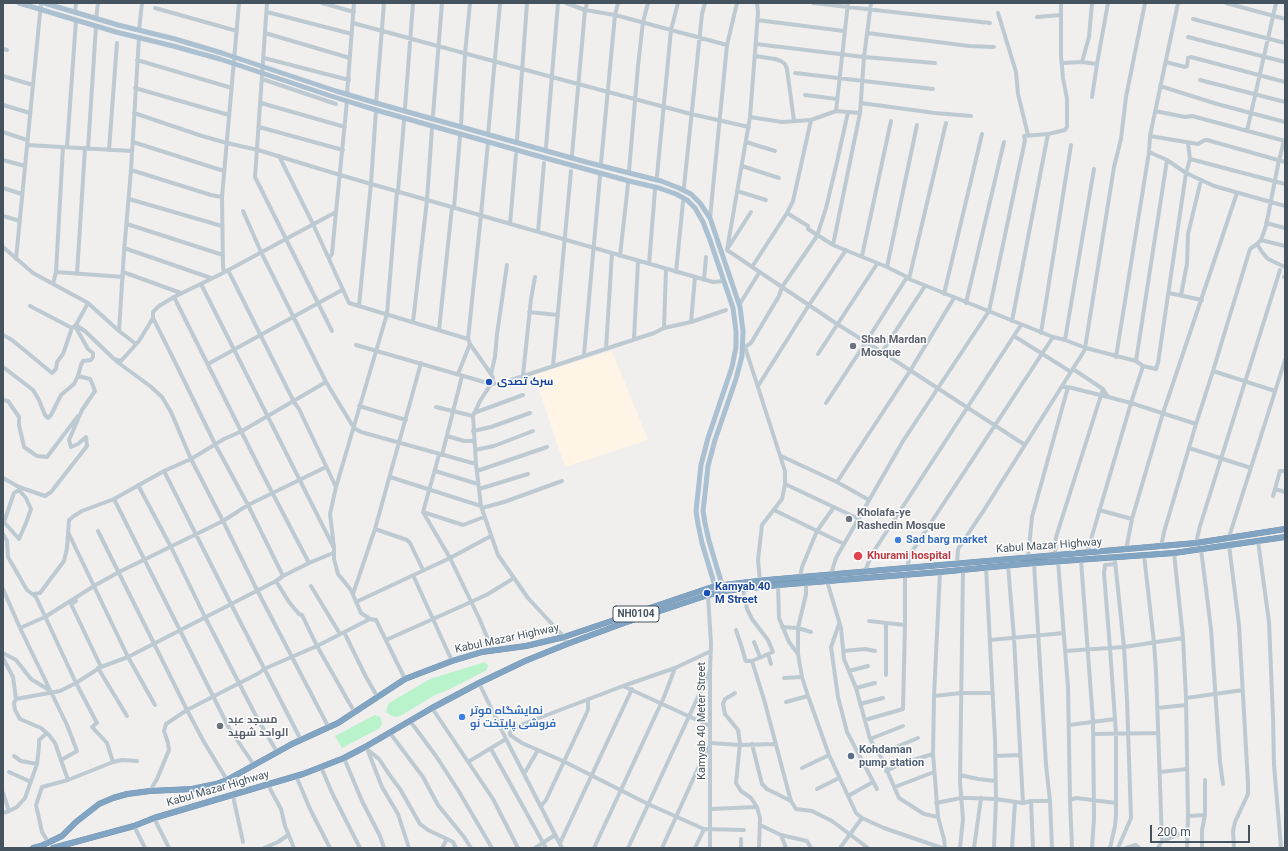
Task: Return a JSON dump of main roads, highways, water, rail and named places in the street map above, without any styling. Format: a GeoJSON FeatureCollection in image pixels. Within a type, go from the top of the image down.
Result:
{"type":"FeatureCollection","features":[{"type":"Feature","properties":{"kind":"highway","name":"Kabul Mazar Highway"},"geometry":{"type":"LineString","coordinates":[[33,848],[62,836],[76,822],[99,804],[113,798],[127,794],[150,791],[192,789],[227,780],[277,752],[329,728],[406,679],[452,661],[482,652],[526,646],[564,637],[715,586],[957,563],[1028,558],[1082,560],[1174,553],[1229,537],[1285,529]]}},
{"type":"Feature","properties":{"kind":"highway","name":"Kabul Mazar Highway"},"geometry":{"type":"LineString","coordinates":[[53,848],[134,826],[154,818],[268,785],[344,758],[366,749],[432,708],[478,683],[567,644],[638,618],[708,595],[724,591],[778,585],[1034,563],[1087,553],[1161,547],[1229,545],[1285,537]]}},
{"type":"Feature","properties":{"kind":"main road"},"geometry":{"type":"LineString","coordinates":[[19,3],[96,26],[193,51],[376,110],[584,169],[659,188],[676,194],[686,200],[694,208],[703,222],[733,308],[736,331],[735,355],[708,438],[701,465],[696,511],[702,543],[717,593]]}},
{"type":"Feature","properties":{"kind":"main road"},"geometry":{"type":"LineString","coordinates":[[44,3],[96,19],[195,44],[376,103],[586,162],[661,181],[691,194],[700,203],[710,218],[740,307],[743,331],[744,347],[742,356],[708,466],[703,511],[704,523],[724,591]]}},
{"type":"Feature","properties":{"kind":"main road"},"geometry":{"type":"LineString","coordinates":[[584,169],[586,162]]}},
{"type":"Feature","properties":{"kind":"place","name":"Shah Mardan Mosque"},"geometry":{"type":"Point","coordinates":[853,346]}},
{"type":"Feature","properties":{"kind":"place","name":"سرک تصدی"},"geometry":{"type":"Point","coordinates":[489,382]}},
{"type":"Feature","properties":{"kind":"place","name":"Kholafa-ye Rashedin Mosque"},"geometry":{"type":"Point","coordinates":[849,519]}},
{"type":"Feature","properties":{"kind":"place","name":"Sad barg market"},"geometry":{"type":"Point","coordinates":[898,540]}},
{"type":"Feature","properties":{"kind":"place","name":"Khurami hospital"},"geometry":{"type":"Point","coordinates":[858,556]}},
{"type":"Feature","properties":{"kind":"place","name":"Kamyab 40 M Street"},"geometry":{"type":"Point","coordinates":[707,593]}},
{"type":"Feature","properties":{"kind":"place","name":"نمایشگاه موتر فروشی پایتخت نو"},"geometry":{"type":"Point","coordinates":[462,717]}},
{"type":"Feature","properties":{"kind":"place","name":"مسجد عبد الواحد شهید"},"geometry":{"type":"Point","coordinates":[220,726]}},
{"type":"Feature","properties":{"kind":"place","name":"Kohdaman pump station"},"geometry":{"type":"Point","coordinates":[851,756]}}]}
